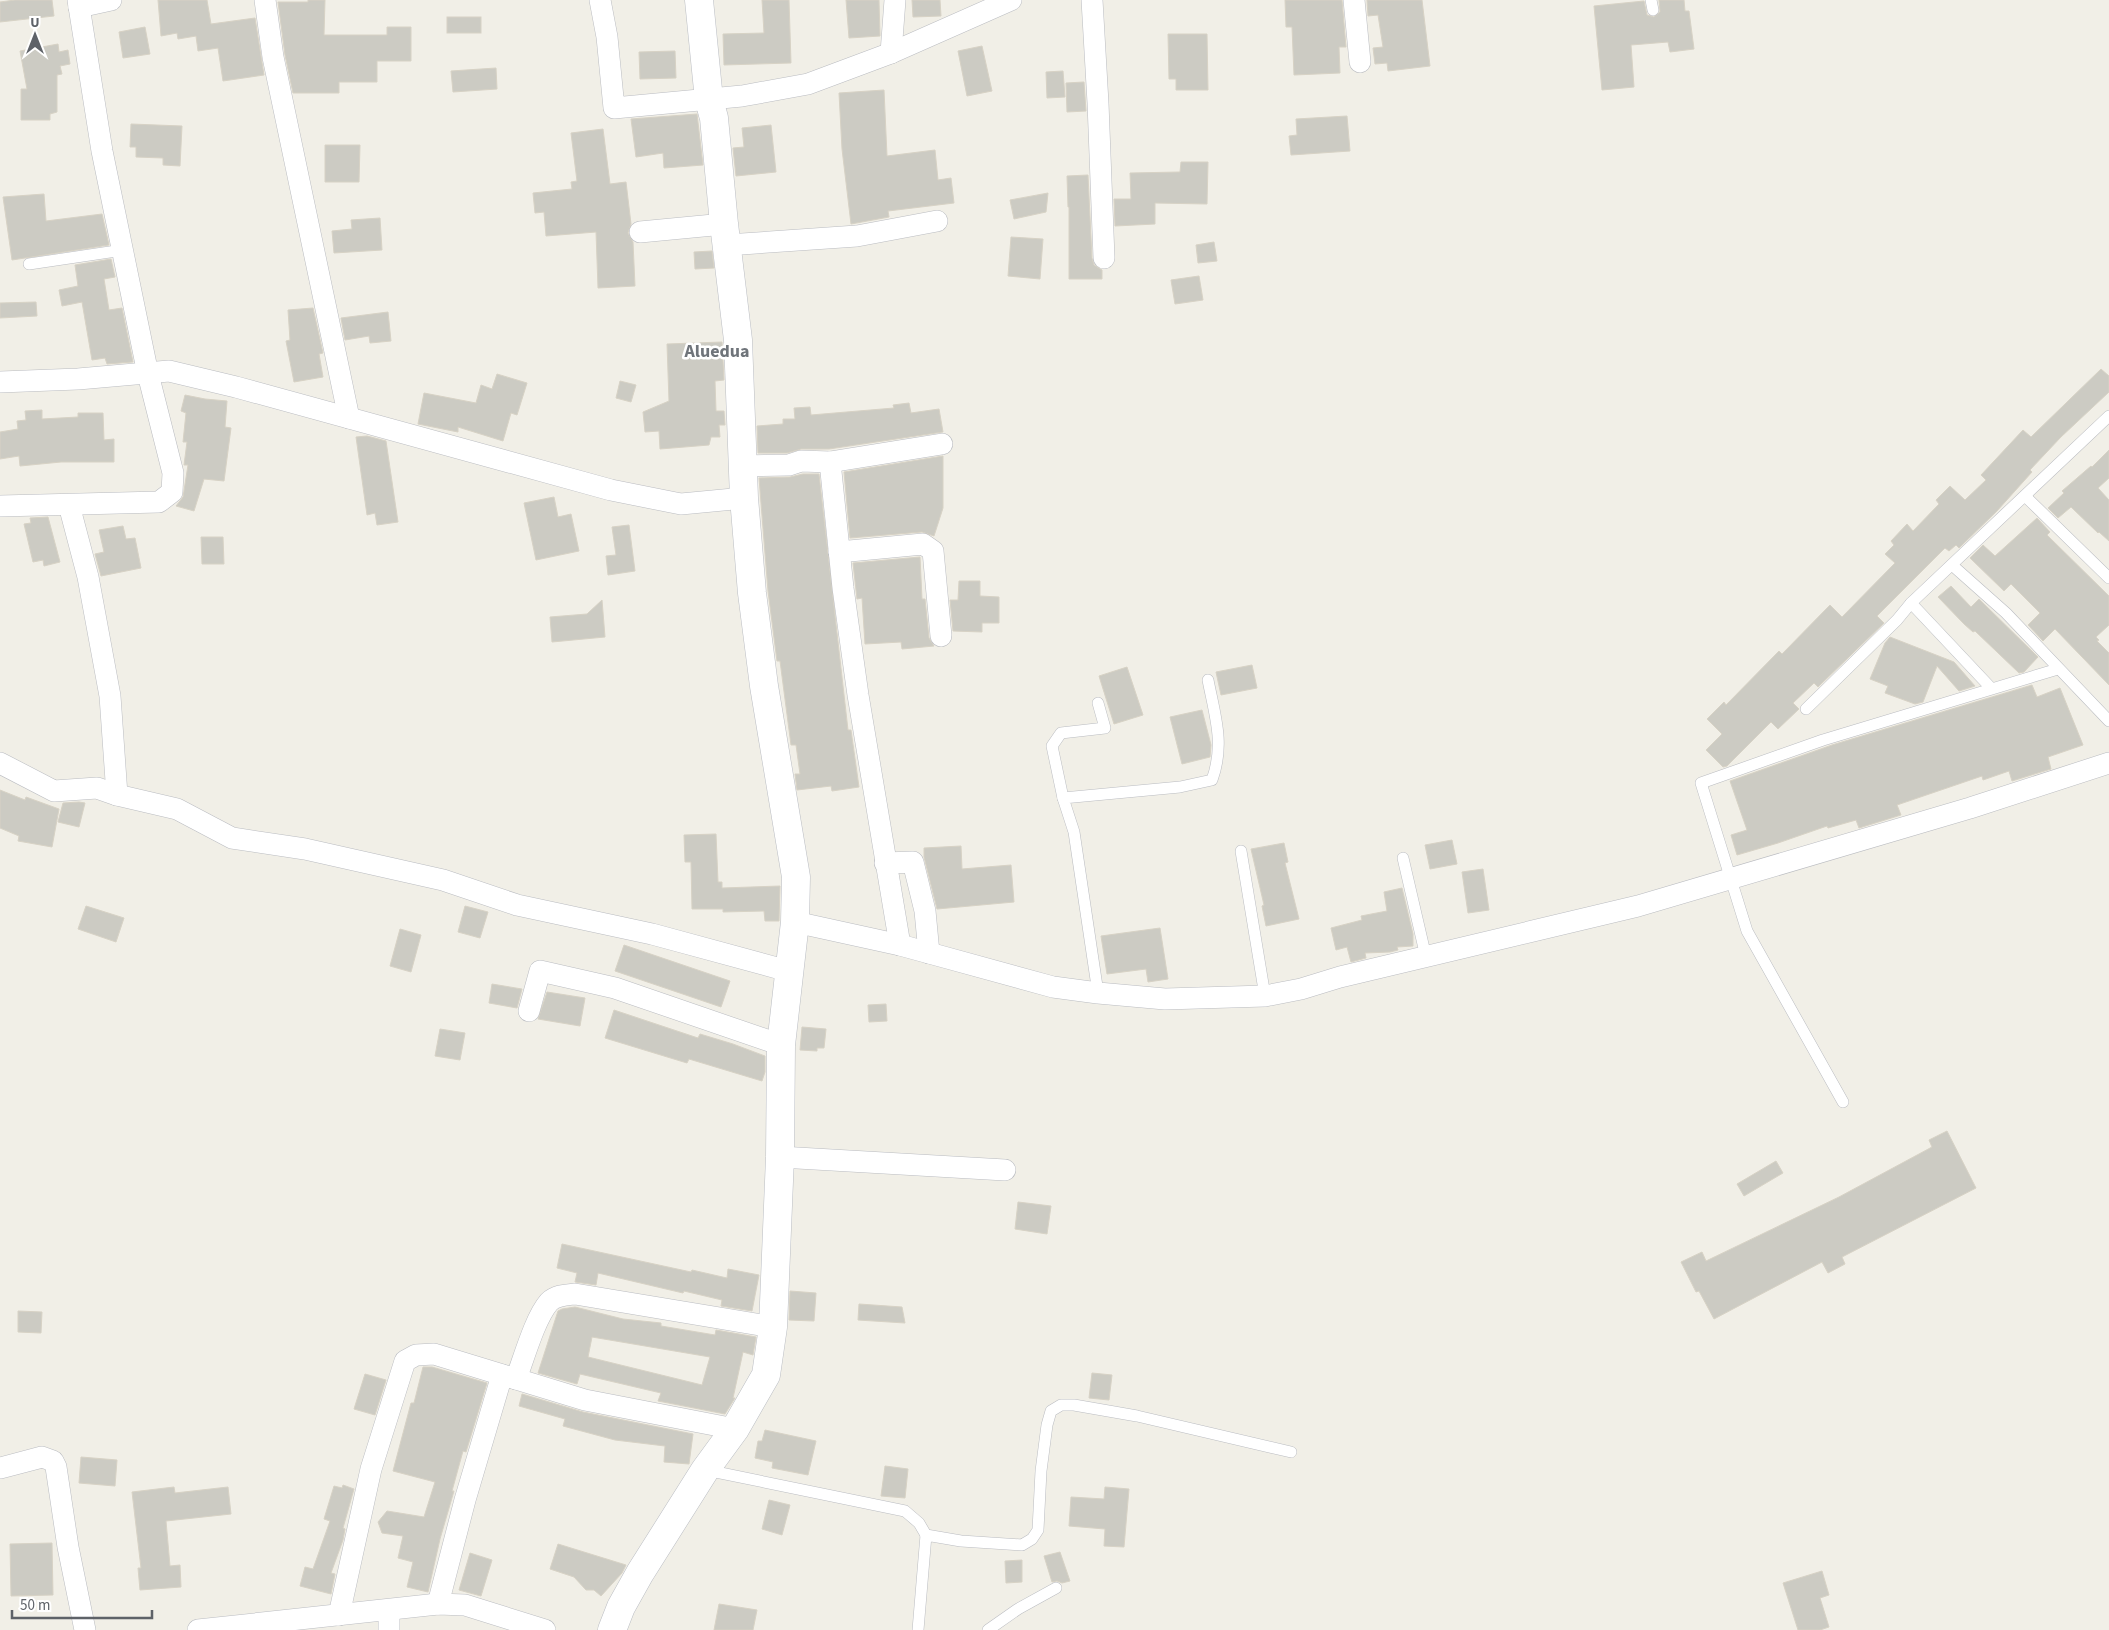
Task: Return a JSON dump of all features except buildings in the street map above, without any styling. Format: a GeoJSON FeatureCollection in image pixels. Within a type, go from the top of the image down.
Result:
{"type":"FeatureCollection","features":[{"type":"Feature","properties":{"kind":"street"},"geometry":{"type":"LineString","coordinates":[[0,506],[159,502],[172,492],[173,473],[148,374],[102,151],[79,4],[112,0]]}},
{"type":"Feature","properties":{"kind":"street"},"geometry":{"type":"LineString","coordinates":[[265,0],[273,57],[349,418]]}},
{"type":"Feature","properties":{"kind":"street"},"geometry":{"type":"LineString","coordinates":[[600,0],[607,37],[614,108],[709,100],[808,84],[891,53],[1011,0]]}},
{"type":"Feature","properties":{"kind":"street"},"geometry":{"type":"LineString","coordinates":[[612,1630],[621,1607],[640,1573],[705,1470],[735,1429],[766,1375],[773,1327],[780,1157],[781,1045],[788,970],[795,922],[796,877],[764,686],[752,594],[744,498],[738,340],[699,0]]}},
{"type":"Feature","properties":{"kind":"street"},"geometry":{"type":"LineString","coordinates":[[891,53],[895,0]]}},
{"type":"Feature","properties":{"kind":"street"},"geometry":{"type":"LineString","coordinates":[[1092,0],[1104,258]]}},
{"type":"Feature","properties":{"kind":"street"},"geometry":{"type":"LineString","coordinates":[[1354,0],[1360,62]]}},
{"type":"Feature","properties":{"kind":"street"},"geometry":{"type":"LineString","coordinates":[[640,232],[857,236],[937,221]]}},
{"type":"Feature","properties":{"kind":"street"},"geometry":{"type":"LineString","coordinates":[[0,382],[148,374],[169,371],[236,387],[612,490],[681,504],[744,498]]}},
{"type":"Feature","properties":{"kind":"street"},"geometry":{"type":"LineString","coordinates":[[743,466],[788,465],[801,461],[830,462],[942,444]]}},
{"type":"Feature","properties":{"kind":"street"},"geometry":{"type":"LineString","coordinates":[[830,462],[856,685],[900,945]]}},
{"type":"Feature","properties":{"kind":"street"},"geometry":{"type":"LineString","coordinates":[[69,505],[88,577],[110,696],[117,795]]}},
{"type":"Feature","properties":{"kind":"street"},"geometry":{"type":"LineString","coordinates":[[839,552],[923,544],[933,551],[941,636]]}},
{"type":"Feature","properties":{"kind":"street"},"geometry":{"type":"LineString","coordinates":[[0,763],[54,791],[97,788],[117,795],[177,809],[232,838],[304,849],[443,880],[517,905],[652,934],[788,970]]}},
{"type":"Feature","properties":{"kind":"street"},"geometry":{"type":"LineString","coordinates":[[795,922],[900,945],[1053,987],[1165,999],[1265,996],[1302,989],[1340,977],[1638,906],[1732,880],[1970,808],[2109,763]]}},
{"type":"Feature","properties":{"kind":"street"},"geometry":{"type":"LineString","coordinates":[[885,863],[913,862],[925,911],[929,954]]}},
{"type":"Feature","properties":{"kind":"street"},"geometry":{"type":"LineString","coordinates":[[528,1011],[540,971],[615,988],[781,1045]]}},
{"type":"Feature","properties":{"kind":"street"},"geometry":{"type":"LineString","coordinates":[[780,1157],[1005,1170]]}},
{"type":"Feature","properties":{"kind":"street"},"geometry":{"type":"LineString","coordinates":[[438,1604],[464,1500],[509,1377],[550,1301],[561,1295],[575,1294],[773,1327]]}},
{"type":"Feature","properties":{"kind":"street"},"geometry":{"type":"LineString","coordinates":[[339,1615],[371,1469],[406,1361],[416,1355],[434,1354],[585,1400],[735,1429]]}},
{"type":"Feature","properties":{"kind":"street"},"geometry":{"type":"LineString","coordinates":[[0,1468],[42,1457],[48,1458],[56,1467],[68,1547],[85,1630]]}},
{"type":"Feature","properties":{"kind":"street"},"geometry":{"type":"LineString","coordinates":[[198,1630],[250,1627],[339,1615],[389,1620],[438,1604],[466,1605],[545,1630]]}},
{"type":"Feature","properties":{"kind":"lane"},"geometry":{"type":"LineString","coordinates":[[29,264],[123,250]]}},
{"type":"Feature","properties":{"kind":"lane"},"geometry":{"type":"LineString","coordinates":[[1806,709],[1897,620],[1911,603],[2025,496],[2106,424]]}},
{"type":"Feature","properties":{"kind":"lane"},"geometry":{"type":"LineString","coordinates":[[2025,496],[2109,578]]}},
{"type":"Feature","properties":{"kind":"lane"},"geometry":{"type":"LineString","coordinates":[[1952,565],[2006,613],[2109,721]]}},
{"type":"Feature","properties":{"kind":"lane"},"geometry":{"type":"LineString","coordinates":[[1911,603],[1990,688]]}},
{"type":"Feature","properties":{"kind":"lane"},"geometry":{"type":"LineString","coordinates":[[1843,1102],[1747,931],[1701,783],[1823,740],[2058,669]]}},
{"type":"Feature","properties":{"kind":"lane"},"geometry":{"type":"LineString","coordinates":[[1063,798],[1180,787],[1212,780],[1217,766],[1220,742],[1208,680]]}},
{"type":"Feature","properties":{"kind":"lane"},"geometry":{"type":"LineString","coordinates":[[1098,703],[1105,728],[1061,733],[1052,746],[1063,798],[1074,832],[1098,993]]}},
{"type":"Feature","properties":{"kind":"lane"},"geometry":{"type":"LineString","coordinates":[[1241,851],[1265,996]]}},
{"type":"Feature","properties":{"kind":"lane"},"geometry":{"type":"LineString","coordinates":[[1403,858],[1426,957]]}},
{"type":"Feature","properties":{"kind":"lane"},"geometry":{"type":"LineString","coordinates":[[926,1536],[961,1541],[1022,1545],[1032,1540],[1038,1530],[1041,1471],[1047,1425],[1051,1411],[1061,1405],[1074,1405],[1137,1416],[1291,1452]]}},
{"type":"Feature","properties":{"kind":"lane"},"geometry":{"type":"LineString","coordinates":[[705,1470],[905,1511],[919,1523],[926,1536],[918,1630]]}},
{"type":"Feature","properties":{"kind":"lane"},"geometry":{"type":"LineString","coordinates":[[988,1630],[1018,1609],[1056,1588]]}},
{"type":"Feature","properties":{"kind":"district","name":"Aluedua"},"geometry":{"type":"Point","coordinates":[717,351]}}]}
